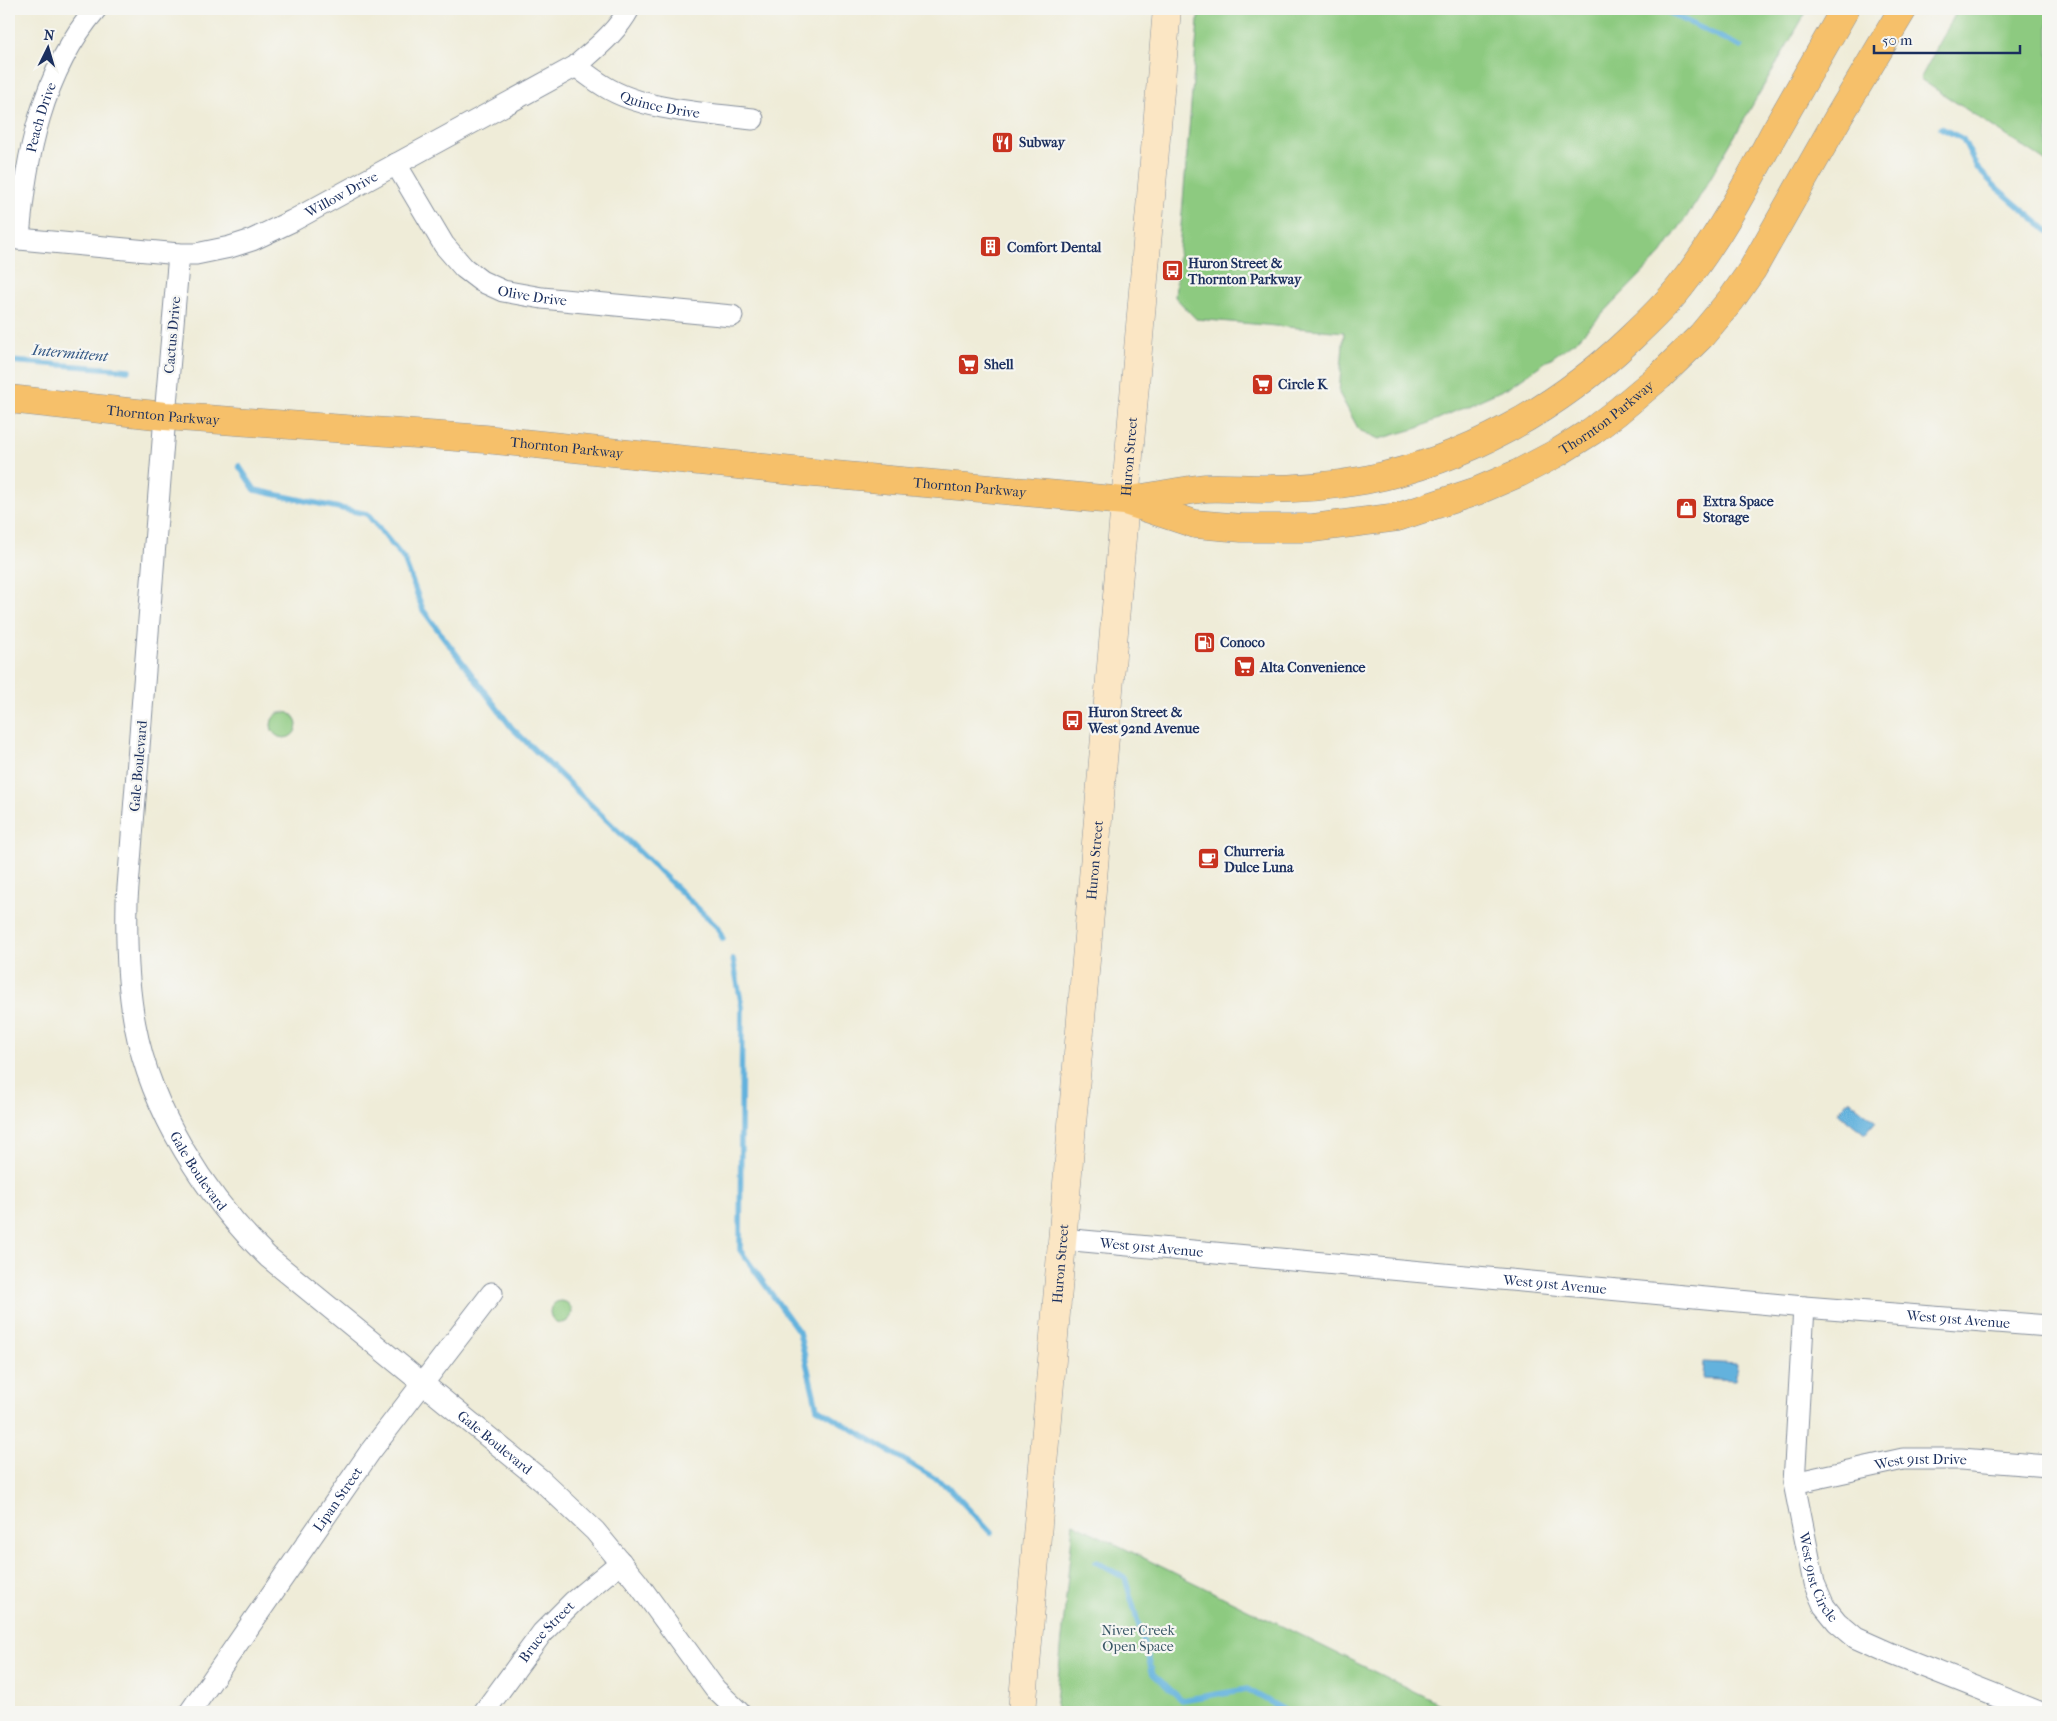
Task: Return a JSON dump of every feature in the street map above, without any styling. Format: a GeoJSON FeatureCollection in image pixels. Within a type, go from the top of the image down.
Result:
{"type":"FeatureCollection","features":[{"type":"Feature","properties":{"kind":"main road","name":"Huron Street"},"geometry":{"type":"LineString","coordinates":[[1022,1712],[1167,9]]}},
{"type":"Feature","properties":{"kind":"main road","name":"Thornton Parkway"},"geometry":{"type":"LineString","coordinates":[[1125,501],[1207,488],[1265,489],[1319,485],[1362,480],[1411,470],[1462,451],[1494,436],[1569,391],[1604,364],[1679,289],[1728,218],[1845,9]]}},
{"type":"Feature","properties":{"kind":"main road","name":"Thornton Parkway"},"geometry":{"type":"LineString","coordinates":[[9,400],[165,416],[485,439],[813,473],[1125,501],[1195,524],[1204,525],[1288,529],[1357,523],[1398,517],[1477,491],[1519,473],[1564,449],[1604,421],[1660,376],[1701,336],[1731,300],[1752,270],[1838,118],[1903,9]]}},
{"type":"Feature","properties":{"kind":"street","name":"Peach Drive"},"geometry":{"type":"LineString","coordinates":[[14,239],[26,171],[43,106],[64,56],[80,28],[96,9]]}},
{"type":"Feature","properties":{"kind":"street","name":"Willow Drive"},"geometry":{"type":"LineString","coordinates":[[14,239],[179,254],[214,252],[252,240],[292,221],[576,66],[602,43],[629,9]]}},
{"type":"Feature","properties":{"kind":"street","name":"Quince Drive"},"geometry":{"type":"LineString","coordinates":[[576,66],[605,87],[631,98],[678,109],[753,119]]}},
{"type":"Feature","properties":{"kind":"street","name":"Olive Drive"},"geometry":{"type":"LineString","coordinates":[[396,164],[444,245],[464,268],[481,281],[503,291],[542,298],[732,316]]}},
{"type":"Feature","properties":{"kind":"street","name":"Cactus Drive"},"geometry":{"type":"LineString","coordinates":[[165,416],[179,254]]}},
{"type":"Feature","properties":{"kind":"street","name":"Gale Boulevard"},"geometry":{"type":"LineString","coordinates":[[165,416],[127,900],[128,977],[135,1026],[154,1087],[175,1134],[196,1171],[246,1236],[268,1257],[541,1480],[595,1531],[621,1562],[715,1689],[739,1712]]}},
{"type":"Feature","properties":{"kind":"street","name":"West 91st Avenue"},"geometry":{"type":"LineString","coordinates":[[1062,1239],[1804,1307],[2048,1326]]}},
{"type":"Feature","properties":{"kind":"street","name":"Lipan Street"},"geometry":{"type":"LineString","coordinates":[[190,1712],[364,1460],[492,1293]]}},
{"type":"Feature","properties":{"kind":"street","name":"West 91st Circle"},"geometry":{"type":"LineString","coordinates":[[1804,1307],[1794,1483],[1802,1531],[1817,1592],[1824,1606],[1846,1631],[1856,1638],[2039,1712]]}},
{"type":"Feature","properties":{"kind":"street","name":"West 91st Drive"},"geometry":{"type":"LineString","coordinates":[[1794,1483],[1903,1459],[1961,1459],[2048,1466]]}},
{"type":"Feature","properties":{"kind":"street","name":"Bruce Street"},"geometry":{"type":"LineString","coordinates":[[484,1712],[542,1633],[574,1601],[621,1562]]}},
{"type":"Feature","properties":{"kind":"green space"},"geometry":{"type":"Polygon","coordinates":[[[1199,9],[1808,9],[1696,203],[1661,254],[1577,340],[1509,387],[1418,428],[1379,439],[1359,430],[1339,393],[1344,332],[1196,319],[1175,297],[1199,9]]]}},
{"type":"Feature","properties":{"kind":"green space"},"geometry":{"type":"Polygon","coordinates":[[[1958,9],[2048,9],[2048,163],[1920,79],[1958,9]]]}},
{"type":"Feature","properties":{"kind":"green space"},"geometry":{"type":"Polygon","coordinates":[[[284,712],[293,716],[297,725],[293,734],[284,738],[275,734],[271,725],[275,716],[284,712]]]}},
{"type":"Feature","properties":{"kind":"green space"},"geometry":{"type":"Polygon","coordinates":[[[561,1301],[569,1304],[572,1312],[569,1320],[561,1323],[553,1320],[550,1312],[553,1304],[561,1301]]]}},
{"type":"Feature","properties":{"kind":"green space","name":"Niver Creek Open Space"},"geometry":{"type":"Polygon","coordinates":[[[1073,1523],[1456,1712],[1055,1712],[1073,1523]]]}},
{"type":"Feature","properties":{"kind":"water"},"geometry":{"type":"Polygon","coordinates":[[[1849,1100],[1876,1121],[1865,1134],[1838,1113],[1849,1100]]]}},
{"type":"Feature","properties":{"kind":"water"},"geometry":{"type":"Polygon","coordinates":[[[1704,1362],[1737,1364],[1735,1380],[1703,1378],[1704,1362]]]}},
{"type":"Feature","properties":{"kind":"waterway"},"geometry":{"type":"LineString","coordinates":[[1661,9],[1741,47]]}},
{"type":"Feature","properties":{"kind":"waterway"},"geometry":{"type":"LineString","coordinates":[[1941,128],[1963,139],[1978,169],[1998,189],[2048,231]]}},
{"type":"Feature","properties":{"kind":"waterway","name":"Intermittent"},"geometry":{"type":"LineString","coordinates":[[9,361],[129,370]]}},
{"type":"Feature","properties":{"kind":"waterway"},"geometry":{"type":"LineString","coordinates":[[239,466],[255,490],[367,514],[404,559],[423,610],[512,728],[717,927],[723,939]]}},
{"type":"Feature","properties":{"kind":"waterway"},"geometry":{"type":"LineString","coordinates":[[733,959],[742,1007],[740,1250],[799,1332],[817,1408],[946,1485],[991,1533]]}},
{"type":"Feature","properties":{"kind":"waterway"},"geometry":{"type":"LineString","coordinates":[[1096,1562],[1125,1578],[1153,1674],[1182,1700],[1247,1689],[1288,1712]]}},
{"type":"Feature","properties":{"kind":"place","name":"Subway"},"geometry":{"type":"Point","coordinates":[1003,142]}},
{"type":"Feature","properties":{"kind":"place","name":"Comfort Dental"},"geometry":{"type":"Point","coordinates":[991,247]}},
{"type":"Feature","properties":{"kind":"place","name":"Huron Street & Thornton Parkway"},"geometry":{"type":"Point","coordinates":[1172,271]}},
{"type":"Feature","properties":{"kind":"place","name":"Shell"},"geometry":{"type":"Point","coordinates":[968,364]}},
{"type":"Feature","properties":{"kind":"place","name":"Circle K"},"geometry":{"type":"Point","coordinates":[1262,384]}},
{"type":"Feature","properties":{"kind":"place","name":"Extra Space Storage"},"geometry":{"type":"Point","coordinates":[1687,509]}},
{"type":"Feature","properties":{"kind":"place","name":"Conoco"},"geometry":{"type":"Point","coordinates":[1204,642]}},
{"type":"Feature","properties":{"kind":"place","name":"Alta Convenience"},"geometry":{"type":"Point","coordinates":[1244,667]}},
{"type":"Feature","properties":{"kind":"place","name":"Huron Street & West 92nd Avenue"},"geometry":{"type":"Point","coordinates":[1072,720]}},
{"type":"Feature","properties":{"kind":"place","name":"Churreria Dulce Luna"},"geometry":{"type":"Point","coordinates":[1208,859]}}]}
